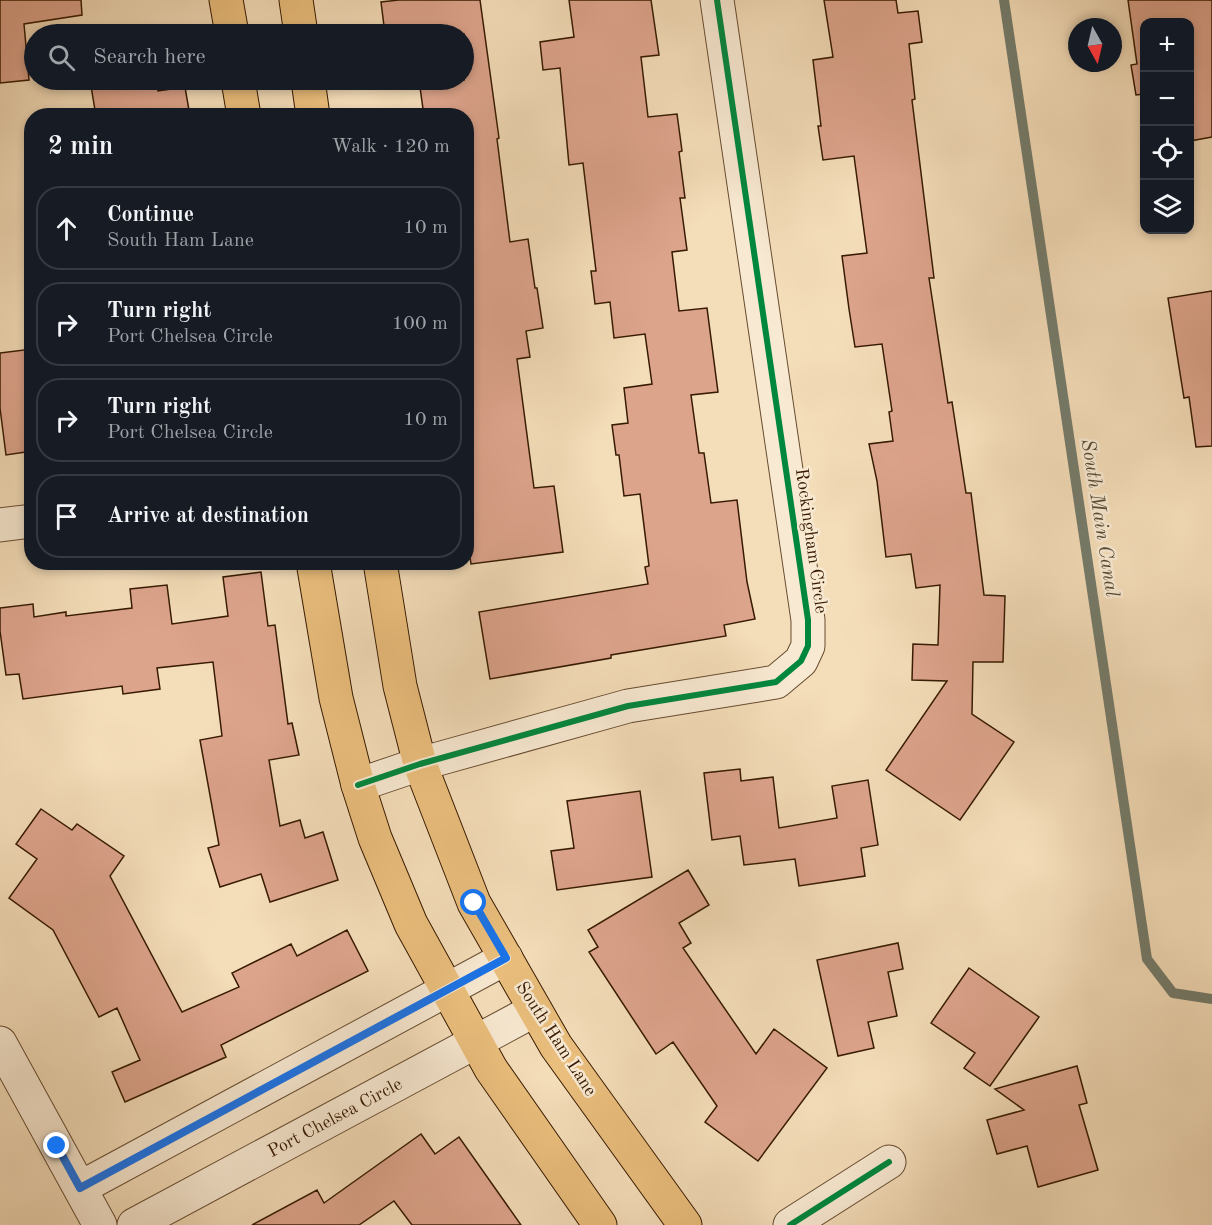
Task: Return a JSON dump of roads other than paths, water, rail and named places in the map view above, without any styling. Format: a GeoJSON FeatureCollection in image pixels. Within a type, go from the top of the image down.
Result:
{"type":"FeatureCollection","features":[{"type":"Feature","properties":{"kind":"main road"},"geometry":{"type":"LineString","coordinates":[[226,0],[230,24]]}},
{"type":"Feature","properties":{"kind":"main road"},"geometry":{"type":"LineString","coordinates":[[296,0],[300,24]]}},
{"type":"Feature","properties":{"kind":"main road"},"geometry":{"type":"LineString","coordinates":[[240,90],[243,108]]}},
{"type":"Feature","properties":{"kind":"main road"},"geometry":{"type":"LineString","coordinates":[[309,90],[312,108]]}},
{"type":"Feature","properties":{"kind":"main road"},"geometry":{"type":"LineString","coordinates":[[314,570],[336,698],[358,785],[375,838],[411,924],[491,1069],[600,1225]]}},
{"type":"Feature","properties":{"kind":"main road","name":"South Ham Lane"},"geometry":{"type":"LineString","coordinates":[[381,570],[400,686],[420,764],[474,903],[556,1046],[685,1225]]}},
{"type":"Feature","properties":{"kind":"street","name":"Rockingham Circle"},"geometry":{"type":"LineString","coordinates":[[358,785],[420,764],[628,706],[776,682],[801,661],[808,646],[807,609],[717,0]]}},
{"type":"Feature","properties":{"kind":"street"},"geometry":{"type":"LineString","coordinates":[[0,525],[24,522]]}},
{"type":"Feature","properties":{"kind":"street"},"geometry":{"type":"LineString","coordinates":[[80,1188],[506,958]]}},
{"type":"Feature","properties":{"kind":"street","name":"Port Chelsea Circle"},"geometry":{"type":"LineString","coordinates":[[134,1225],[535,1010]]}},
{"type":"Feature","properties":{"kind":"street"},"geometry":{"type":"LineString","coordinates":[[0,1043],[100,1225]]}},
{"type":"Feature","properties":{"kind":"street"},"geometry":{"type":"LineString","coordinates":[[790,1225],[889,1162]]}},
{"type":"Feature","properties":{"kind":"waterway","name":"South Main Canal"},"geometry":{"type":"LineString","coordinates":[[1004,0],[1147,959],[1173,993],[1212,999]]}}]}
